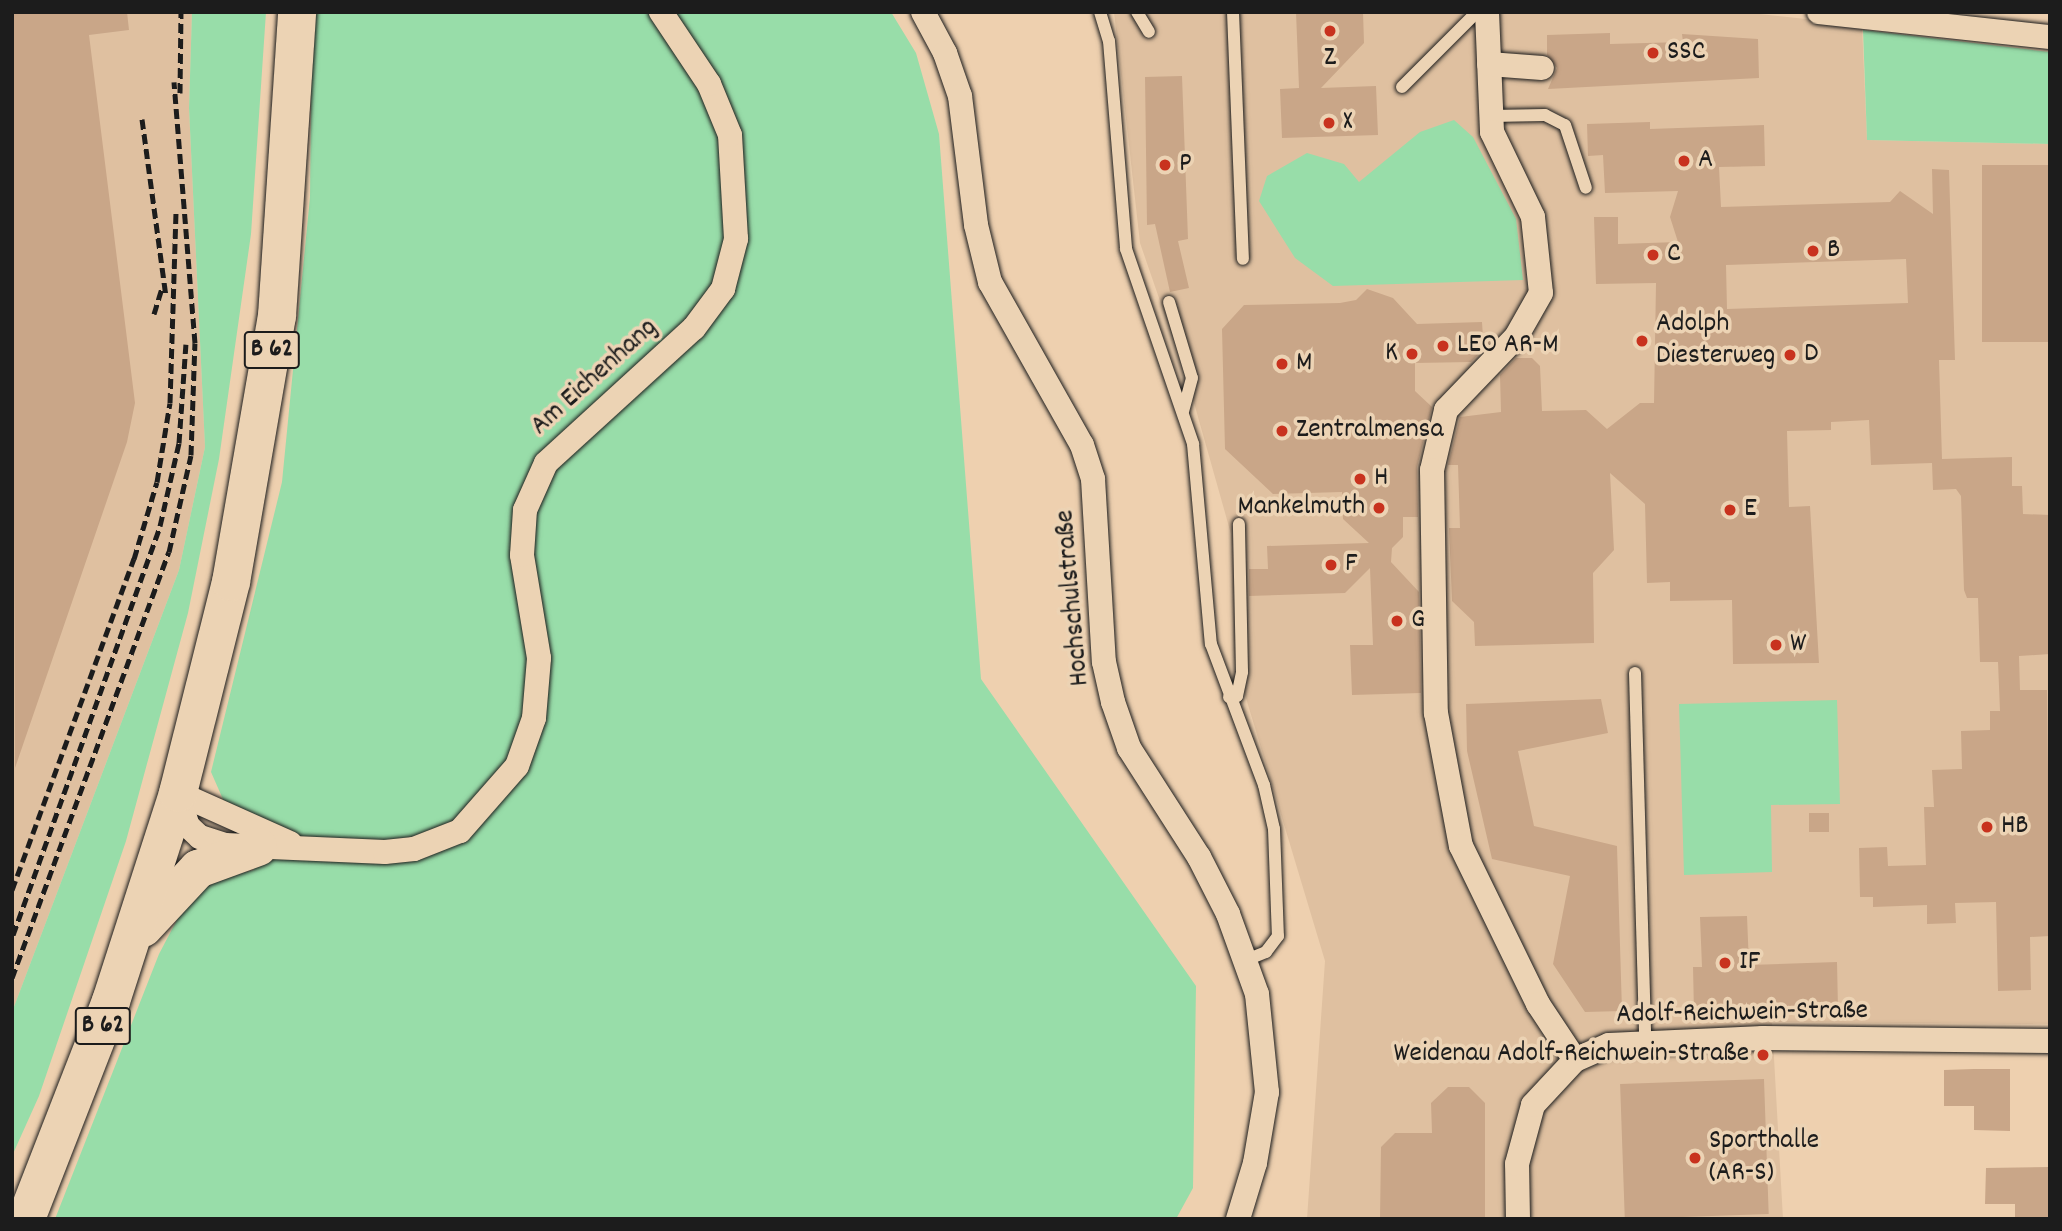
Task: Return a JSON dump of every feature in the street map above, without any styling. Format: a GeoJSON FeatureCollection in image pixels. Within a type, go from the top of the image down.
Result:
{"type":"FeatureCollection","features":[{"type":"Feature","properties":{"kind":"main road","name":"B 62"},"geometry":{"type":"LineString","coordinates":[[26,1219],[76,1101],[128,950],[178,793],[231,582],[264,403],[286,219],[297,12]]}},
{"type":"Feature","properties":{"kind":"main road"},"geometry":{"type":"LineString","coordinates":[[128,950],[180,883],[198,869],[276,846]]}},
{"type":"Feature","properties":{"kind":"street","name":"Am Eichenhang"},"geometry":{"type":"LineString","coordinates":[[178,793],[188,826],[200,837],[341,852],[426,845],[460,831],[517,765],[534,718],[538,658],[522,555],[525,510],[546,463],[694,328],[723,289],[736,239],[730,135],[709,84],[662,12]]}},
{"type":"Feature","properties":{"kind":"street","name":"Hochschulstraße"},"geometry":{"type":"LineString","coordinates":[[923,12],[960,96],[976,225],[990,282],[1082,446],[1093,479],[1104,662],[1113,702],[1129,748],[1199,857],[1247,960],[1259,1005],[1267,1091],[1255,1163],[1238,1219]]}},
{"type":"Feature","properties":{"kind":"street"},"geometry":{"type":"LineString","coordinates":[[1487,12],[1494,143],[1544,216],[1541,293],[1516,337],[1446,410],[1432,470],[1436,713],[1461,846],[1538,1004],[1575,1059]]}},
{"type":"Feature","properties":{"kind":"street"},"geometry":{"type":"LineString","coordinates":[[1819,12],[2050,37]]}},
{"type":"Feature","properties":{"kind":"street"},"geometry":{"type":"LineString","coordinates":[[1489,64],[1542,68]]}},
{"type":"Feature","properties":{"kind":"street","name":"Am Eichenhang"},"geometry":{"type":"LineString","coordinates":[[178,793],[276,846]]}},
{"type":"Feature","properties":{"kind":"street","name":"Adolf-Reichwein-Straße"},"geometry":{"type":"LineString","coordinates":[[1518,1219],[1517,1164],[1524,1126],[1533,1105],[1575,1059],[1609,1045],[1645,1040],[2050,1041]]}},
{"type":"Feature","properties":{"kind":"lane"},"geometry":{"type":"LineString","coordinates":[[1100,12],[1109,41],[1126,249],[1182,413],[1199,482],[1211,644],[1264,785],[1279,860],[1279,936],[1266,952],[1247,960]]}},
{"type":"Feature","properties":{"kind":"lane"},"geometry":{"type":"LineString","coordinates":[[1137,12],[1149,32]]}},
{"type":"Feature","properties":{"kind":"lane"},"geometry":{"type":"LineString","coordinates":[[1233,12],[1243,259]]}},
{"type":"Feature","properties":{"kind":"lane"},"geometry":{"type":"LineString","coordinates":[[1402,87],[1477,12]]}},
{"type":"Feature","properties":{"kind":"lane"},"geometry":{"type":"LineString","coordinates":[[1491,116],[1545,115],[1565,125],[1586,188]]}},
{"type":"Feature","properties":{"kind":"lane"},"geometry":{"type":"LineString","coordinates":[[1169,302],[1192,378],[1182,413]]}},
{"type":"Feature","properties":{"kind":"lane"},"geometry":{"type":"LineString","coordinates":[[1229,696],[1237,695],[1242,672],[1239,524]]}},
{"type":"Feature","properties":{"kind":"lane"},"geometry":{"type":"LineString","coordinates":[[1635,673],[1645,1040]]}},
{"type":"Feature","properties":{"kind":"shaded area"},"geometry":{"type":"Polygon","coordinates":[[[12,12],[192,12],[189,108],[205,447],[179,570],[12,1012],[12,12]]]}},
{"type":"Feature","properties":{"kind":"shaded area"},"geometry":{"type":"Polygon","coordinates":[[[1114,12],[1741,12],[1862,25],[1867,140],[2050,144],[2050,1024],[1772,1022],[1783,1219],[1307,1219],[1325,961],[1234,658],[1231,534],[1189,385],[1140,243],[1114,12]]]}},
{"type":"Feature","properties":{"kind":"green space"},"geometry":{"type":"Polygon","coordinates":[[[192,12],[266,12],[251,234],[219,459],[188,613],[126,841],[39,1096],[12,1156],[12,1012],[179,570],[205,447],[189,108],[192,12]]]}},
{"type":"Feature","properties":{"kind":"green space"},"geometry":{"type":"Polygon","coordinates":[[[312,12],[891,12],[916,53],[939,134],[981,679],[1196,986],[1193,1188],[1176,1219],[55,1219],[159,954],[189,897],[220,878],[254,870],[211,772],[282,482],[310,197],[312,12]]]}},
{"type":"Feature","properties":{"kind":"green space"},"geometry":{"type":"Polygon","coordinates":[[[1863,30],[2050,52],[2050,144],[1867,140],[1863,30]]]}},
{"type":"Feature","properties":{"kind":"green space"},"geometry":{"type":"Polygon","coordinates":[[[1454,120],[1473,137],[1516,219],[1523,280],[1333,286],[1295,258],[1259,201],[1267,176],[1307,153],[1344,164],[1359,182],[1420,132],[1454,120]]]}},
{"type":"Feature","properties":{"kind":"green space"},"geometry":{"type":"Polygon","coordinates":[[[1837,700],[1840,804],[1771,805],[1772,872],[1684,875],[1679,704],[1837,700]]]}},
{"type":"Feature","properties":{"kind":"building"},"geometry":{"type":"Polygon","coordinates":[[[12,12],[127,12],[129,30],[89,35],[135,403],[127,442],[15,768],[12,12]]]}},
{"type":"Feature","properties":{"kind":"building"},"geometry":{"type":"Polygon","coordinates":[[[1296,12],[1363,12],[1364,43],[1321,88],[1376,86],[1378,135],[1282,138],[1280,89],[1299,88],[1296,12]]]}},
{"type":"Feature","properties":{"kind":"building","name":"SSC"},"geometry":{"type":"Polygon","coordinates":[[[1610,33],[1610,44],[1683,42],[1682,34],[1758,39],[1759,78],[1548,89],[1557,68],[1547,55],[1547,35],[1610,33]]]}},
{"type":"Feature","properties":{"kind":"building","name":"P"},"geometry":{"type":"Polygon","coordinates":[[[1182,76],[1188,239],[1178,241],[1189,288],[1170,292],[1155,224],[1147,225],[1145,77],[1182,76]]]}},
{"type":"Feature","properties":{"kind":"building"},"geometry":{"type":"Polygon","coordinates":[[[1650,122],[1650,129],[1764,125],[1765,166],[1719,167],[1721,207],[1890,202],[1900,191],[1933,214],[1932,169],[1949,170],[1955,360],[1939,360],[1942,459],[2012,457],[2012,486],[2022,486],[2023,514],[2050,515],[2050,654],[2019,656],[2020,690],[2047,690],[2050,936],[2030,937],[2031,990],[1998,991],[1996,902],[1955,903],[1956,923],[1927,924],[1927,905],[1873,907],[1873,897],[1860,897],[1859,848],[1887,847],[1888,866],[1926,865],[1924,807],[1934,807],[1932,770],[1962,769],[1961,731],[1990,730],[1990,711],[2000,711],[1998,662],[1980,662],[1978,598],[1967,598],[1964,590],[1961,496],[1956,489],[1933,490],[1932,463],[1871,465],[1869,420],[1831,422],[1831,430],[1787,431],[1789,507],[1810,506],[1819,663],[1733,664],[1732,600],[1670,601],[1670,582],[1647,583],[1645,504],[1610,473],[1614,550],[1593,573],[1594,643],[1475,646],[1474,622],[1452,601],[1449,528],[1460,528],[1458,465],[1448,465],[1460,417],[1501,412],[1500,375],[1516,358],[1532,358],[1540,366],[1542,411],[1586,410],[1607,429],[1640,403],[1654,403],[1656,283],[1596,284],[1594,217],[1618,217],[1618,244],[1678,242],[1670,217],[1678,191],[1605,193],[1603,155],[1588,156],[1587,124],[1650,122]],[[1906,259],[1726,265],[1727,309],[1908,303],[1906,259]]]}},
{"type":"Feature","properties":{"kind":"building"},"geometry":{"type":"Polygon","coordinates":[[[1982,165],[2050,165],[2050,342],[1982,342],[1982,165]]]}},
{"type":"Feature","properties":{"kind":"building"},"geometry":{"type":"Polygon","coordinates":[[[1367,289],[1393,298],[1417,324],[1482,322],[1483,337],[1496,336],[1471,362],[1415,363],[1415,391],[1432,407],[1417,467],[1418,517],[1403,517],[1403,537],[1392,548],[1391,562],[1419,592],[1421,693],[1352,695],[1350,645],[1373,645],[1370,568],[1345,593],[1249,596],[1249,569],[1268,569],[1267,546],[1369,543],[1343,519],[1342,492],[1273,494],[1225,449],[1222,329],[1244,305],[1340,303],[1356,300],[1367,289]]]}},
{"type":"Feature","properties":{"kind":"building"},"geometry":{"type":"Polygon","coordinates":[[[1601,699],[1608,733],[1518,751],[1534,826],[1617,846],[1622,1011],[1585,1012],[1553,964],[1570,876],[1492,859],[1467,751],[1466,704],[1601,699]]]}},
{"type":"Feature","properties":{"kind":"building"},"geometry":{"type":"Polygon","coordinates":[[[1809,813],[1829,813],[1829,832],[1809,832],[1809,813]]]}},
{"type":"Feature","properties":{"kind":"building","name":"IF"},"geometry":{"type":"Polygon","coordinates":[[[1747,916],[1749,965],[1837,962],[1838,1009],[1694,1013],[1693,967],[1702,967],[1700,917],[1747,916]]]}},
{"type":"Feature","properties":{"kind":"building"},"geometry":{"type":"Polygon","coordinates":[[[2010,1069],[2010,1131],[1974,1130],[1974,1106],[1944,1106],[1944,1070],[2010,1069]]]}},
{"type":"Feature","properties":{"kind":"building","name":"Sporthalle (AR-S)"},"geometry":{"type":"Polygon","coordinates":[[[1764,1079],[1769,1214],[1625,1219],[1620,1084],[1764,1079]]]}},
{"type":"Feature","properties":{"kind":"building"},"geometry":{"type":"Polygon","coordinates":[[[1448,1087],[1469,1087],[1485,1103],[1485,1219],[1380,1219],[1381,1147],[1395,1133],[1432,1133],[1431,1103],[1448,1087]]]}},
{"type":"Feature","properties":{"kind":"building"},"geometry":{"type":"Polygon","coordinates":[[[2050,1167],[2050,1219],[2015,1219],[2015,1204],[1985,1204],[1986,1168],[2050,1167]]]}},
{"type":"Feature","properties":{"kind":"railway"},"geometry":{"type":"LineString","coordinates":[[180,93],[181,12]]}},
{"type":"Feature","properties":{"kind":"railway"},"geometry":{"type":"LineString","coordinates":[[12,978],[169,552],[191,455],[195,343],[174,82]]}},
{"type":"Feature","properties":{"kind":"railway"},"geometry":{"type":"LineString","coordinates":[[142,119],[166,296]]}},
{"type":"Feature","properties":{"kind":"railway"},"geometry":{"type":"LineString","coordinates":[[12,890],[134,559],[157,482],[170,403],[176,212]]}},
{"type":"Feature","properties":{"kind":"railway"},"geometry":{"type":"LineString","coordinates":[[154,314],[163,285]]}},
{"type":"Feature","properties":{"kind":"railway"},"geometry":{"type":"LineString","coordinates":[[13,935],[160,526],[179,443],[186,344]]}},
{"type":"Feature","properties":{"kind":"place","name":"Z"},"geometry":{"type":"Point","coordinates":[1330,31]}},
{"type":"Feature","properties":{"kind":"place","name":"SSC"},"geometry":{"type":"Point","coordinates":[1653,53]}},
{"type":"Feature","properties":{"kind":"place","name":"X"},"geometry":{"type":"Point","coordinates":[1329,123]}},
{"type":"Feature","properties":{"kind":"place","name":"A"},"geometry":{"type":"Point","coordinates":[1684,161]}},
{"type":"Feature","properties":{"kind":"place","name":"P"},"geometry":{"type":"Point","coordinates":[1165,165]}},
{"type":"Feature","properties":{"kind":"place","name":"B"},"geometry":{"type":"Point","coordinates":[1813,251]}},
{"type":"Feature","properties":{"kind":"place","name":"C"},"geometry":{"type":"Point","coordinates":[1653,255]}},
{"type":"Feature","properties":{"kind":"place","name":"Adolph Diesterweg"},"geometry":{"type":"Point","coordinates":[1642,341]}},
{"type":"Feature","properties":{"kind":"place","name":"LEO AR-M"},"geometry":{"type":"Point","coordinates":[1443,346]}},
{"type":"Feature","properties":{"kind":"place","name":"K"},"geometry":{"type":"Point","coordinates":[1412,354]}},
{"type":"Feature","properties":{"kind":"place","name":"D"},"geometry":{"type":"Point","coordinates":[1790,355]}},
{"type":"Feature","properties":{"kind":"place","name":"M"},"geometry":{"type":"Point","coordinates":[1282,364]}},
{"type":"Feature","properties":{"kind":"place","name":"Zentralmensa"},"geometry":{"type":"Point","coordinates":[1282,431]}},
{"type":"Feature","properties":{"kind":"place","name":"H"},"geometry":{"type":"Point","coordinates":[1360,479]}},
{"type":"Feature","properties":{"kind":"place","name":"Mankelmuth"},"geometry":{"type":"Point","coordinates":[1379,508]}},
{"type":"Feature","properties":{"kind":"place","name":"E"},"geometry":{"type":"Point","coordinates":[1730,510]}},
{"type":"Feature","properties":{"kind":"place","name":"F"},"geometry":{"type":"Point","coordinates":[1331,565]}},
{"type":"Feature","properties":{"kind":"place","name":"G"},"geometry":{"type":"Point","coordinates":[1397,621]}},
{"type":"Feature","properties":{"kind":"place","name":"W"},"geometry":{"type":"Point","coordinates":[1776,645]}},
{"type":"Feature","properties":{"kind":"place","name":"HB"},"geometry":{"type":"Point","coordinates":[1987,827]}},
{"type":"Feature","properties":{"kind":"place","name":"IF"},"geometry":{"type":"Point","coordinates":[1725,963]}},
{"type":"Feature","properties":{"kind":"place","name":"Weidenau Adolf-Reichwein-Straße"},"geometry":{"type":"Point","coordinates":[1763,1055]}},
{"type":"Feature","properties":{"kind":"place","name":"Sporthalle (AR-S)"},"geometry":{"type":"Point","coordinates":[1695,1158]}}]}
